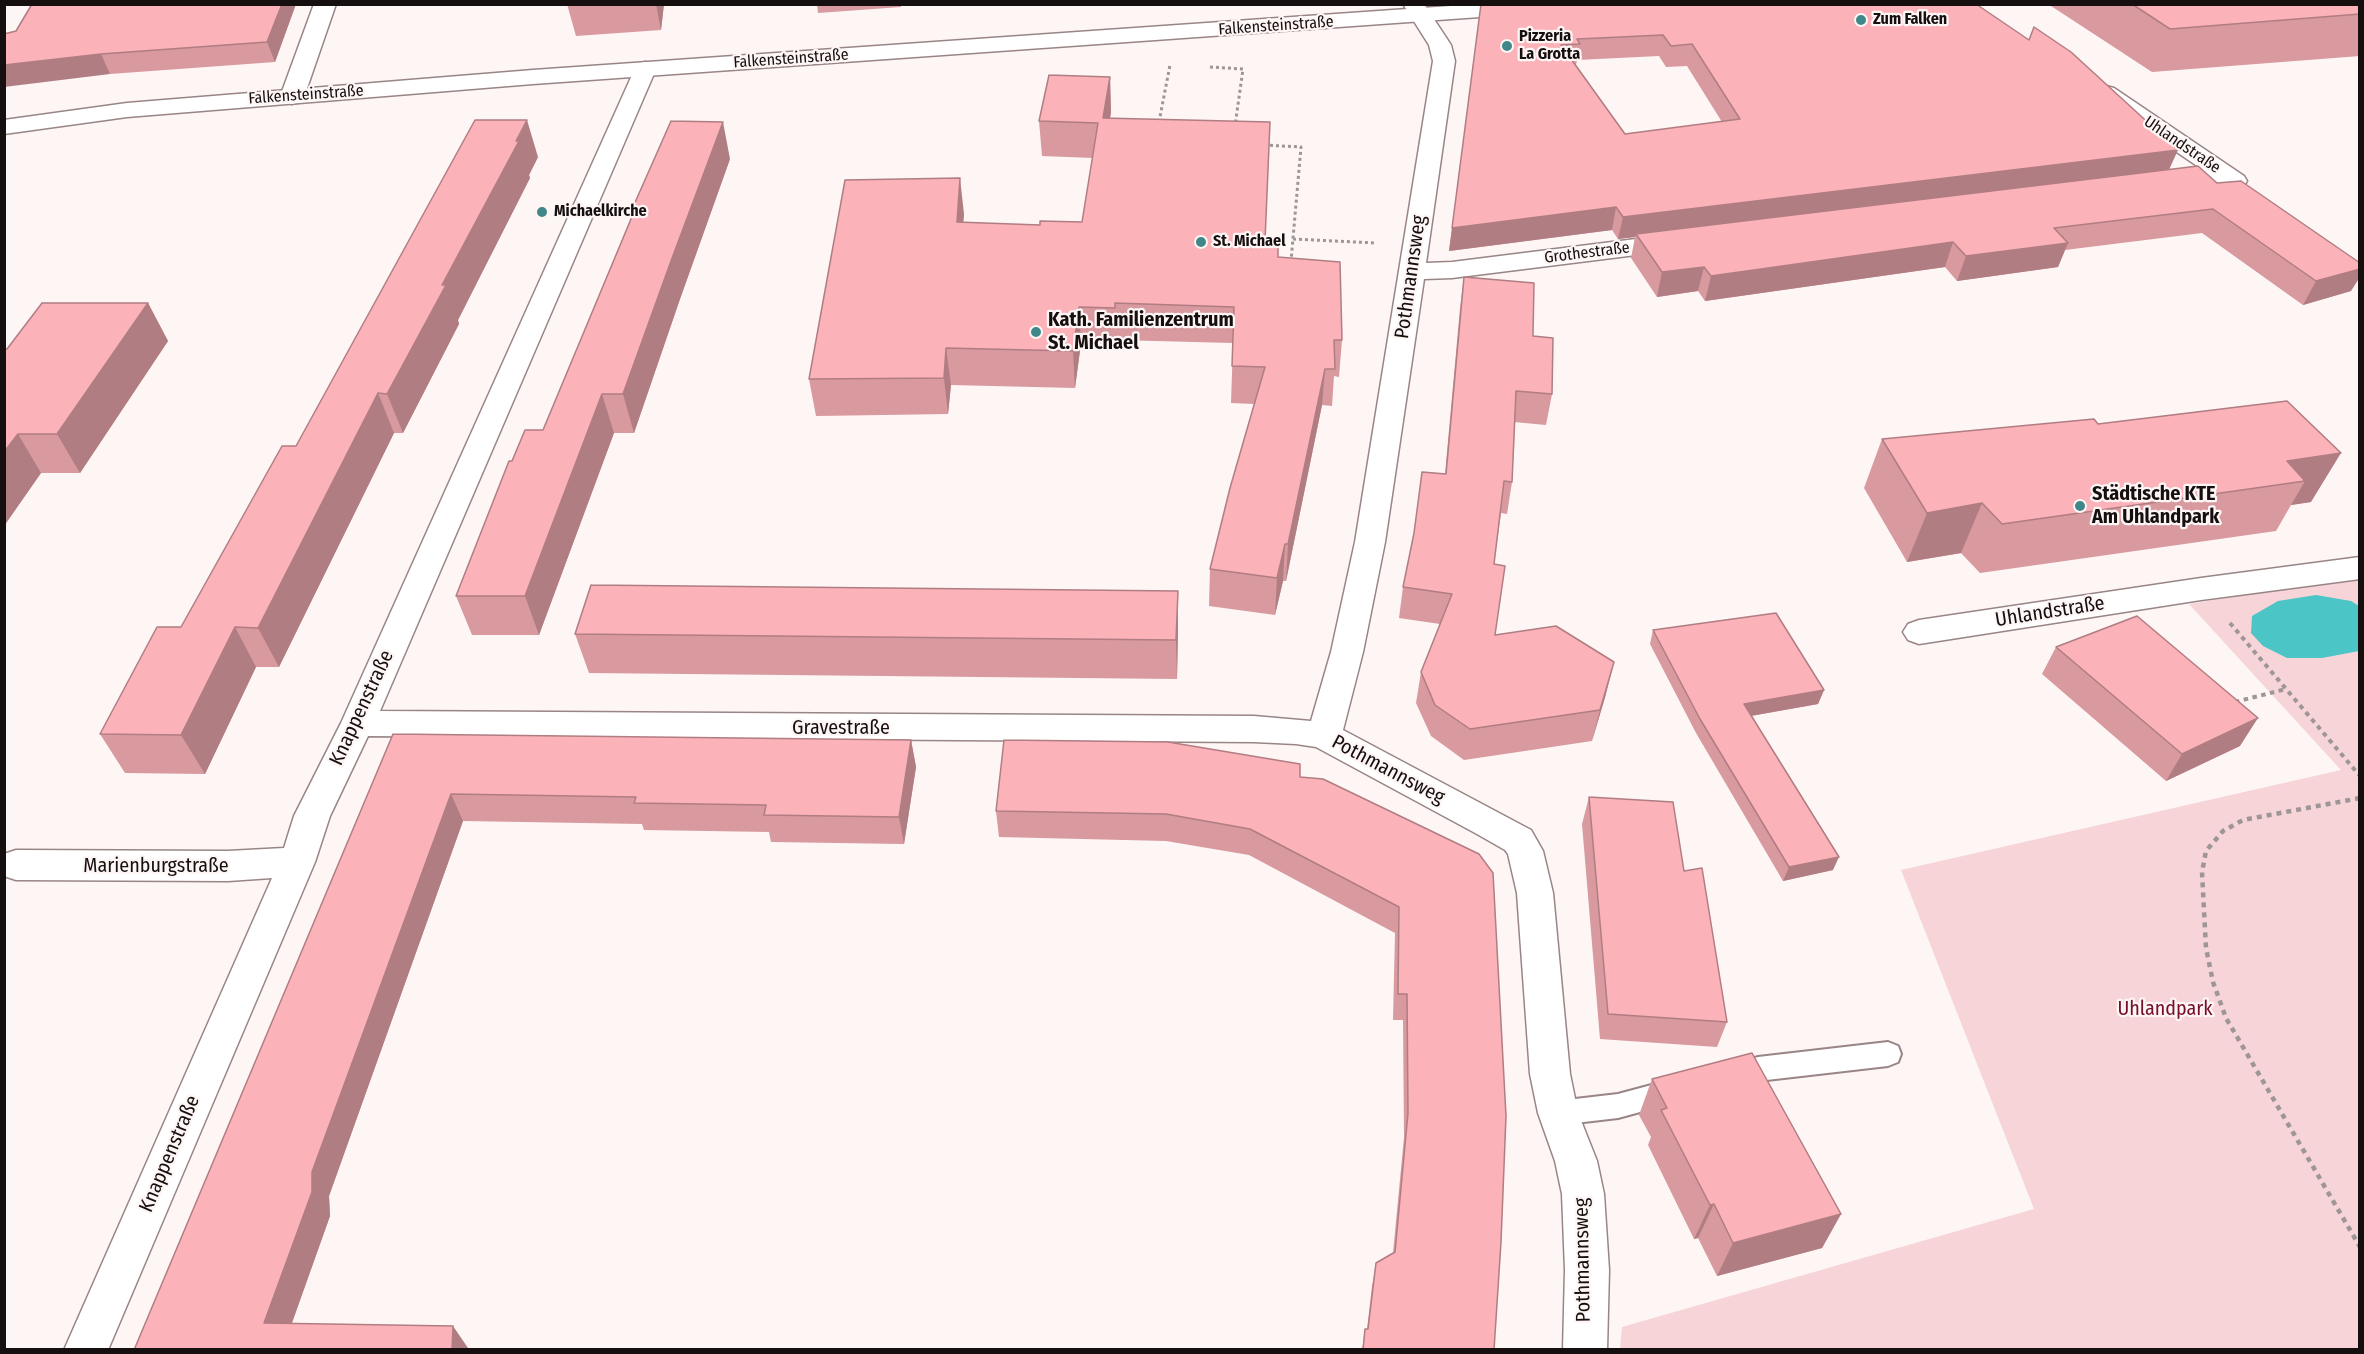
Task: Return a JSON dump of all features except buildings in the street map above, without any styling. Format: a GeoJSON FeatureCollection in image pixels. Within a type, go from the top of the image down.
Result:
{"type":"FeatureCollection","features":[{"type":"Feature","properties":{"kind":"street"},"geometry":{"type":"LineString","coordinates":[[292,97],[325,4]]}},
{"type":"Feature","properties":{"kind":"street","name":"Falkensteinstraße"},"geometry":{"type":"LineString","coordinates":[[4,126],[127,110],[645,69],[1417,10],[1579,4]]}},
{"type":"Feature","properties":{"kind":"street","name":"Pothmannsweg"},"geometry":{"type":"LineString","coordinates":[[1417,10],[1440,45],[1444,61],[1414,244],[1413,271],[1370,542],[1347,652],[1324,736],[1335,744],[1518,840],[1525,851],[1535,893],[1550,1074],[1558,1113],[1576,1161],[1583,1194],[1587,1270],[1585,1350]]}},
{"type":"Feature","properties":{"kind":"street","name":"Knappenstraße"},"geometry":{"type":"LineString","coordinates":[[86,1350],[297,862],[312,816],[358,723],[645,69]]}},
{"type":"Feature","properties":{"kind":"street","name":"Uhlandstraße"},"geometry":{"type":"LineString","coordinates":[[2084,78],[2255,194]]}},
{"type":"Feature","properties":{"kind":"street"},"geometry":{"type":"LineString","coordinates":[[2143,185],[2226,175]]}},
{"type":"Feature","properties":{"kind":"street","name":"Grothestraße"},"geometry":{"type":"LineString","coordinates":[[1413,271],[1452,270],[1702,239]]}},
{"type":"Feature","properties":{"kind":"street","name":"Uhlandstraße"},"geometry":{"type":"LineString","coordinates":[[1919,632],[2201,589],[2360,568]]}},
{"type":"Feature","properties":{"kind":"street","name":"Gravestraße"},"geometry":{"type":"LineString","coordinates":[[358,723],[1254,729],[1296,731],[1324,736]]}},
{"type":"Feature","properties":{"kind":"street","name":"Marienburgstraße"},"geometry":{"type":"LineString","coordinates":[[8,864],[228,866],[297,862]]}},
{"type":"Feature","properties":{"kind":"lane"},"geometry":{"type":"LineString","coordinates":[[1558,1113],[1618,1106],[1758,1069],[1888,1054]]}},
{"type":"Feature","properties":{"kind":"path"},"geometry":{"type":"LineString","coordinates":[[1158,130],[1170,65],[1180,65]]}},
{"type":"Feature","properties":{"kind":"path"},"geometry":{"type":"LineString","coordinates":[[1201,66],[1243,69],[1234,133]]}},
{"type":"Feature","properties":{"kind":"path"},"geometry":{"type":"LineString","coordinates":[[1255,145],[1301,147],[1291,265]]}},
{"type":"Feature","properties":{"kind":"path"},"geometry":{"type":"LineString","coordinates":[[1293,239],[1331,241]]}},
{"type":"Feature","properties":{"kind":"path"},"geometry":{"type":"LineString","coordinates":[[2201,589],[2360,776]]}},
{"type":"Feature","properties":{"kind":"path"},"geometry":{"type":"LineString","coordinates":[[2233,703],[2286,689]]}},
{"type":"Feature","properties":{"kind":"path"},"geometry":{"type":"LineString","coordinates":[[2360,798],[2243,820],[2223,831],[2206,851],[2202,872],[2206,948],[2213,982],[2226,1018],[2360,1247]]}},
{"type":"Feature","properties":{"kind":"green space","name":"Uhlandpark"},"geometry":{"type":"Polygon","coordinates":[[[2359,577],[2359,1349],[1620,1350],[1622,1327],[2034,1209],[1901,870],[2341,770],[2189,604],[2359,577]]]}},
{"type":"Feature","properties":{"kind":"water"},"geometry":{"type":"Polygon","coordinates":[[[2316,595],[2351,601],[2359,606],[2359,651],[2322,658],[2287,658],[2263,646],[2251,633],[2252,616],[2278,601],[2316,595]]]}},
{"type":"Feature","properties":{"kind":"place","name":"Zum Falken"},"geometry":{"type":"Point","coordinates":[1861,20]}},
{"type":"Feature","properties":{"kind":"place","name":"Pizzeria La Grotta"},"geometry":{"type":"Point","coordinates":[1507,46]}},
{"type":"Feature","properties":{"kind":"place","name":"Michaelkirche"},"geometry":{"type":"Point","coordinates":[542,212]}},
{"type":"Feature","properties":{"kind":"place","name":"St. Michael"},"geometry":{"type":"Point","coordinates":[1201,242]}},
{"type":"Feature","properties":{"kind":"place","name":"Kath. Familienzentrum St. Michael"},"geometry":{"type":"Point","coordinates":[1036,332]}},
{"type":"Feature","properties":{"kind":"place","name":"Städtische KTE Am Uhlandpark"},"geometry":{"type":"Point","coordinates":[2080,506]}}]}
